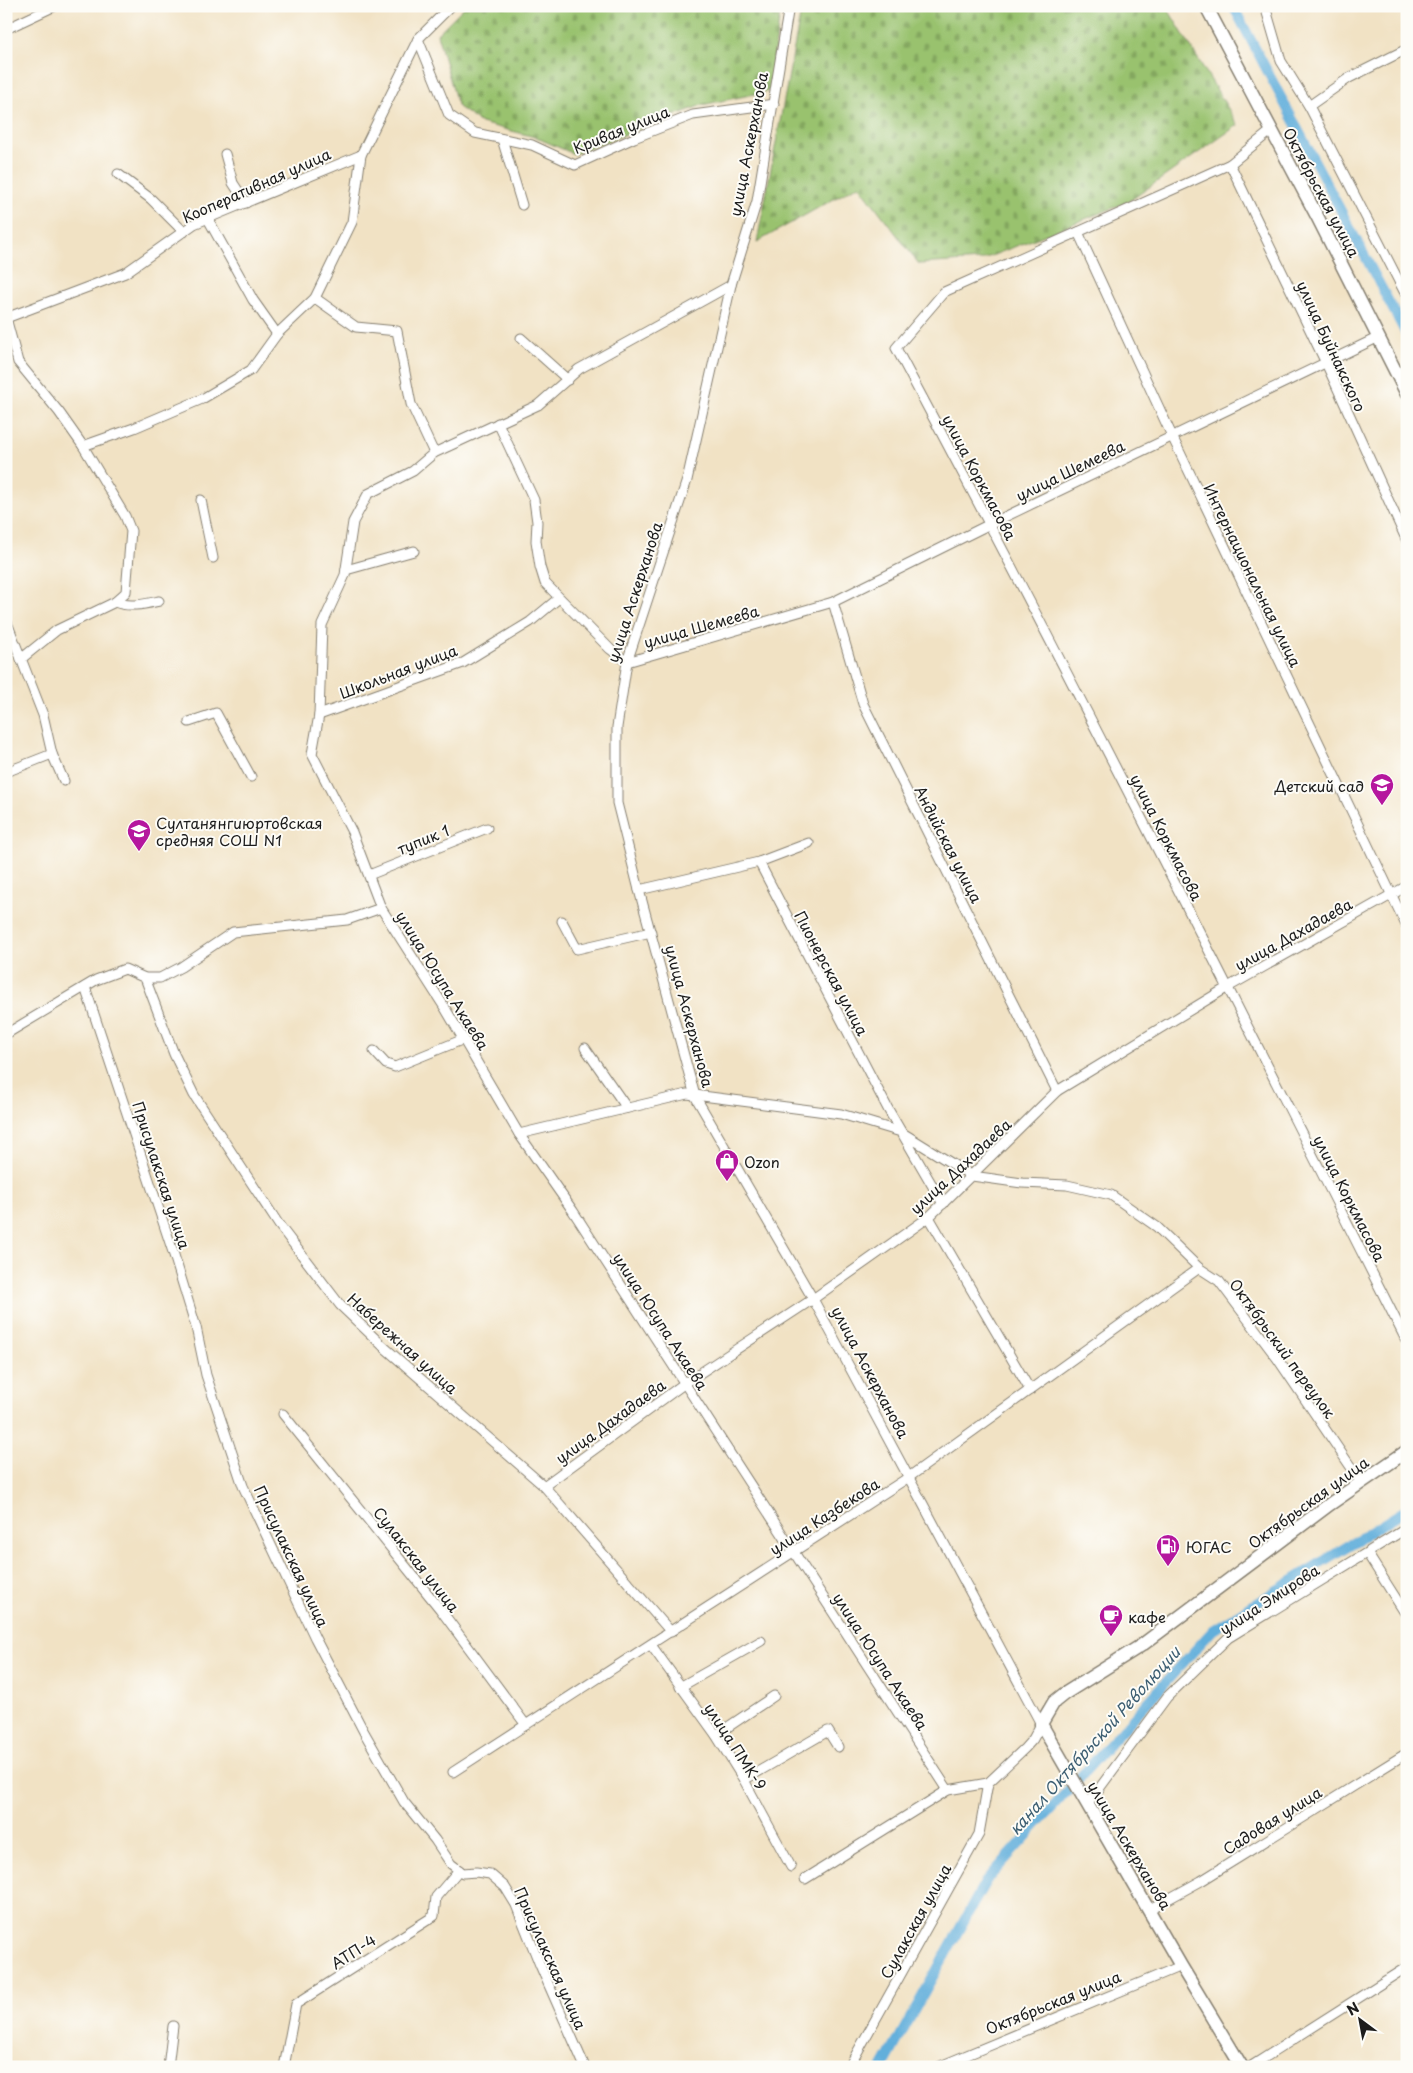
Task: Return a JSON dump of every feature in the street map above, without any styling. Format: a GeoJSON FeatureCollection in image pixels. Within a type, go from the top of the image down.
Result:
{"type":"FeatureCollection","features":[{"type":"Feature","properties":{"kind":"street"},"geometry":{"type":"LineString","coordinates":[[6,29],[55,6]]}},
{"type":"Feature","properties":{"kind":"street"},"geometry":{"type":"LineString","coordinates":[[83,446],[134,428],[202,399],[251,370],[277,334],[315,298],[352,222],[361,155],[418,39],[451,6]]}},
{"type":"Feature","properties":{"kind":"street","name":"улица Аскерханова"},"geometry":{"type":"LineString","coordinates":[[789,6],[757,200],[731,285],[687,480],[628,662],[617,727],[617,803],[695,1096],[813,1299],[1084,1800],[1242,2067]]}},
{"type":"Feature","properties":{"kind":"street","name":"Октябрьская улица"},"geometry":{"type":"LineString","coordinates":[[1206,6],[1272,130],[1407,394]]}},
{"type":"Feature","properties":{"kind":"street"},"geometry":{"type":"LineString","coordinates":[[1265,6],[1281,61],[1309,106],[1407,297]]}},
{"type":"Feature","properties":{"kind":"street","name":"Кривая улица"},"geometry":{"type":"LineString","coordinates":[[418,39],[449,115],[475,133],[532,145],[575,165],[634,138],[694,115],[774,104]]}},
{"type":"Feature","properties":{"kind":"street"},"geometry":{"type":"LineString","coordinates":[[1309,106],[1349,78],[1407,49]]}},
{"type":"Feature","properties":{"kind":"street"},"geometry":{"type":"LineString","coordinates":[[1078,232],[1230,164],[1272,130]]}},
{"type":"Feature","properties":{"kind":"street"},"geometry":{"type":"LineString","coordinates":[[502,139],[522,205]]}},
{"type":"Feature","properties":{"kind":"street"},"geometry":{"type":"LineString","coordinates":[[225,154],[233,183],[246,203]]}},
{"type":"Feature","properties":{"kind":"street","name":"Кооперативная улица"},"geometry":{"type":"LineString","coordinates":[[6,318],[125,273],[194,224],[361,155]]}},
{"type":"Feature","properties":{"kind":"street","name":"улица Буйнакского"},"geometry":{"type":"LineString","coordinates":[[1230,164],[1326,363],[1407,541]]}},
{"type":"Feature","properties":{"kind":"street"},"geometry":{"type":"LineString","coordinates":[[118,174],[152,199],[184,232]]}},
{"type":"Feature","properties":{"kind":"street"},"geometry":{"type":"LineString","coordinates":[[208,219],[253,300],[277,334]]}},
{"type":"Feature","properties":{"kind":"street","name":"улица Коркмасова"},"geometry":{"type":"LineString","coordinates":[[1078,232],[944,292],[896,348],[990,524],[1228,987],[1407,1342]]}},
{"type":"Feature","properties":{"kind":"street","name":"Интернациональная улица"},"geometry":{"type":"LineString","coordinates":[[1078,232],[1172,436],[1407,927]]}},
{"type":"Feature","properties":{"kind":"street","name":"улица Юсупа Акаева"},"geometry":{"type":"LineString","coordinates":[[731,285],[579,369],[538,405],[434,453],[413,471],[368,494],[353,522],[346,570],[322,625],[319,715],[312,754],[352,832],[381,908],[464,1039],[519,1134],[573,1211],[948,1790]]}},
{"type":"Feature","properties":{"kind":"street"},"geometry":{"type":"LineString","coordinates":[[315,298],[356,327],[397,331],[411,404],[434,453]]}},
{"type":"Feature","properties":{"kind":"street"},"geometry":{"type":"LineString","coordinates":[[6,318],[18,362],[83,446],[125,516],[131,531],[126,592],[115,602],[56,630],[21,659]]}},
{"type":"Feature","properties":{"kind":"street","name":"улица Шемеева"},"geometry":{"type":"LineString","coordinates":[[628,662],[833,602],[990,524],[1379,337]]}},
{"type":"Feature","properties":{"kind":"street"},"geometry":{"type":"LineString","coordinates":[[521,338],[568,380]]}},
{"type":"Feature","properties":{"kind":"street"},"geometry":{"type":"LineString","coordinates":[[498,423],[534,500],[537,522],[536,541],[540,567],[545,582],[610,649],[628,662]]}},
{"type":"Feature","properties":{"kind":"street"},"geometry":{"type":"LineString","coordinates":[[201,500],[212,558]]}},
{"type":"Feature","properties":{"kind":"street"},"geometry":{"type":"LineString","coordinates":[[346,570],[414,551]]}},
{"type":"Feature","properties":{"kind":"street","name":"Школьная улица"},"geometry":{"type":"LineString","coordinates":[[319,715],[462,663],[530,622],[559,598]]}},
{"type":"Feature","properties":{"kind":"street"},"geometry":{"type":"LineString","coordinates":[[115,602],[121,605],[144,605],[159,601]]}},
{"type":"Feature","properties":{"kind":"street","name":"Андийская улица"},"geometry":{"type":"LineString","coordinates":[[833,602],[863,704],[1057,1091]]}},
{"type":"Feature","properties":{"kind":"street"},"geometry":{"type":"LineString","coordinates":[[6,620],[43,715],[52,754],[64,781]]}},
{"type":"Feature","properties":{"kind":"street"},"geometry":{"type":"LineString","coordinates":[[189,722],[216,713],[251,777]]}},
{"type":"Feature","properties":{"kind":"street"},"geometry":{"type":"LineString","coordinates":[[6,772],[52,754]]}},
{"type":"Feature","properties":{"kind":"street","name":"тупик 1"},"geometry":{"type":"LineString","coordinates":[[369,875],[487,828]]}},
{"type":"Feature","properties":{"kind":"street"},"geometry":{"type":"LineString","coordinates":[[639,890],[759,862],[809,843]]}},
{"type":"Feature","properties":{"kind":"street","name":"Пионерская улица"},"geometry":{"type":"LineString","coordinates":[[759,862],[901,1132],[943,1204]]}},
{"type":"Feature","properties":{"kind":"street","name":"улица Дахадаева"},"geometry":{"type":"LineString","coordinates":[[544,1486],[685,1383],[813,1299],[929,1217],[1057,1091],[1228,987],[1407,886]]}},
{"type":"Feature","properties":{"kind":"street"},"geometry":{"type":"LineString","coordinates":[[6,1034],[85,986],[125,968],[145,978],[160,978],[181,967],[233,932],[347,920],[381,908]]}},
{"type":"Feature","properties":{"kind":"street"},"geometry":{"type":"LineString","coordinates":[[562,922],[577,949],[651,932]]}},
{"type":"Feature","properties":{"kind":"street","name":"Набережная улица"},"geometry":{"type":"LineString","coordinates":[[145,978],[174,1054],[194,1095],[279,1225],[340,1305],[384,1347],[544,1486],[671,1632]]}},
{"type":"Feature","properties":{"kind":"street","name":"Присулакская улица"},"geometry":{"type":"LineString","coordinates":[[85,986],[174,1255],[196,1327],[206,1375],[243,1486],[315,1638],[364,1732],[404,1802],[435,1840],[451,1864],[463,1874],[476,1872],[490,1874],[505,1887],[516,1906],[585,2067]]}},
{"type":"Feature","properties":{"kind":"street"},"geometry":{"type":"LineString","coordinates":[[374,1052],[386,1064],[395,1067],[464,1039]]}},
{"type":"Feature","properties":{"kind":"street"},"geometry":{"type":"LineString","coordinates":[[585,1048],[627,1108]]}},
{"type":"Feature","properties":{"kind":"street","name":"Октябрьский переулок"},"geometry":{"type":"LineString","coordinates":[[519,1134],[687,1094],[841,1114],[901,1132],[972,1176],[1022,1184],[1066,1185],[1111,1194],[1157,1227],[1199,1268],[1219,1281],[1277,1358],[1361,1482]]}},
{"type":"Feature","properties":{"kind":"street"},"geometry":{"type":"LineString","coordinates":[[929,1217],[1030,1390]]}},
{"type":"Feature","properties":{"kind":"street","name":"улица Казбекова"},"geometry":{"type":"LineString","coordinates":[[453,1772],[909,1477],[1199,1268]]}},
{"type":"Feature","properties":{"kind":"street","name":"Сулакская улица"},"geometry":{"type":"LineString","coordinates":[[283,1414],[440,1609],[526,1724]]}},
{"type":"Feature","properties":{"kind":"street","name":"Октябрьская улица"},"geometry":{"type":"LineString","coordinates":[[1042,1724],[1054,1702],[1064,1694],[1142,1645],[1361,1482],[1407,1451]]}},
{"type":"Feature","properties":{"kind":"street","name":"улица Эмирова"},"geometry":{"type":"LineString","coordinates":[[1084,1800],[1167,1697],[1228,1638],[1407,1528]]}},
{"type":"Feature","properties":{"kind":"street"},"geometry":{"type":"LineString","coordinates":[[1367,1553],[1407,1616]]}},
{"type":"Feature","properties":{"kind":"street"},"geometry":{"type":"LineString","coordinates":[[680,1687],[761,1641]]}},
{"type":"Feature","properties":{"kind":"street","name":"улица ПМК-9"},"geometry":{"type":"LineString","coordinates":[[651,1644],[716,1735],[744,1780],[791,1867]]}},
{"type":"Feature","properties":{"kind":"street"},"geometry":{"type":"LineString","coordinates":[[716,1735],[774,1696]]}},
{"type":"Feature","properties":{"kind":"street"},"geometry":{"type":"LineString","coordinates":[[805,1879],[948,1790],[988,1782],[1025,1748],[1042,1724]]}},
{"type":"Feature","properties":{"kind":"street"},"geometry":{"type":"LineString","coordinates":[[744,1780],[828,1731],[838,1747]]}},
{"type":"Feature","properties":{"kind":"street","name":"Садовая улица"},"geometry":{"type":"LineString","coordinates":[[1150,1909],[1201,1881],[1407,1753]]}},
{"type":"Feature","properties":{"kind":"street","name":"Сулакская улица"},"geometry":{"type":"LineString","coordinates":[[849,2067],[979,1834],[988,1782]]}},
{"type":"Feature","properties":{"kind":"street","name":"АТП-4"},"geometry":{"type":"LineString","coordinates":[[284,2067],[296,2004],[434,1916],[436,1897],[459,1870]]}},
{"type":"Feature","properties":{"kind":"street","name":"Октябрьская улица"},"geometry":{"type":"LineString","coordinates":[[938,2067],[1181,1966]]}},
{"type":"Feature","properties":{"kind":"street"},"geometry":{"type":"LineString","coordinates":[[1250,2067],[1407,1967]]}},
{"type":"Feature","properties":{"kind":"street"},"geometry":{"type":"LineString","coordinates":[[168,2067],[173,2026]]}},
{"type":"Feature","properties":{"kind":"green space"},"geometry":{"type":"Polygon","coordinates":[[[465,6],[781,6],[769,91],[702,105],[574,154],[535,137],[481,123],[458,107],[437,34],[465,6]]]}},
{"type":"Feature","properties":{"kind":"green space"},"geometry":{"type":"Polygon","coordinates":[[[802,6],[1166,6],[1238,125],[1128,202],[981,260],[919,264],[859,185],[757,242],[802,6]]]}},
{"type":"Feature","properties":{"kind":"waterway"},"geometry":{"type":"LineString","coordinates":[[1233,6],[1407,336]]}},
{"type":"Feature","properties":{"kind":"waterway","name":"канал Октябрьской Революции"},"geometry":{"type":"LineString","coordinates":[[883,2067],[986,1881],[1213,1630],[1407,1509]]}},
{"type":"Feature","properties":{"kind":"place","name":"Детский сад"},"geometry":{"type":"Point","coordinates":[1382,806]}},
{"type":"Feature","properties":{"kind":"place","name":"Султанянгиюртовская средняя СОШ N1"},"geometry":{"type":"Point","coordinates":[139,852]}},
{"type":"Feature","properties":{"kind":"place","name":"Ozon"},"geometry":{"type":"Point","coordinates":[727,1182]}},
{"type":"Feature","properties":{"kind":"place","name":"ЮГАС"},"geometry":{"type":"Point","coordinates":[1168,1567]}},
{"type":"Feature","properties":{"kind":"place","name":"кафе"},"geometry":{"type":"Point","coordinates":[1111,1637]}}]}
